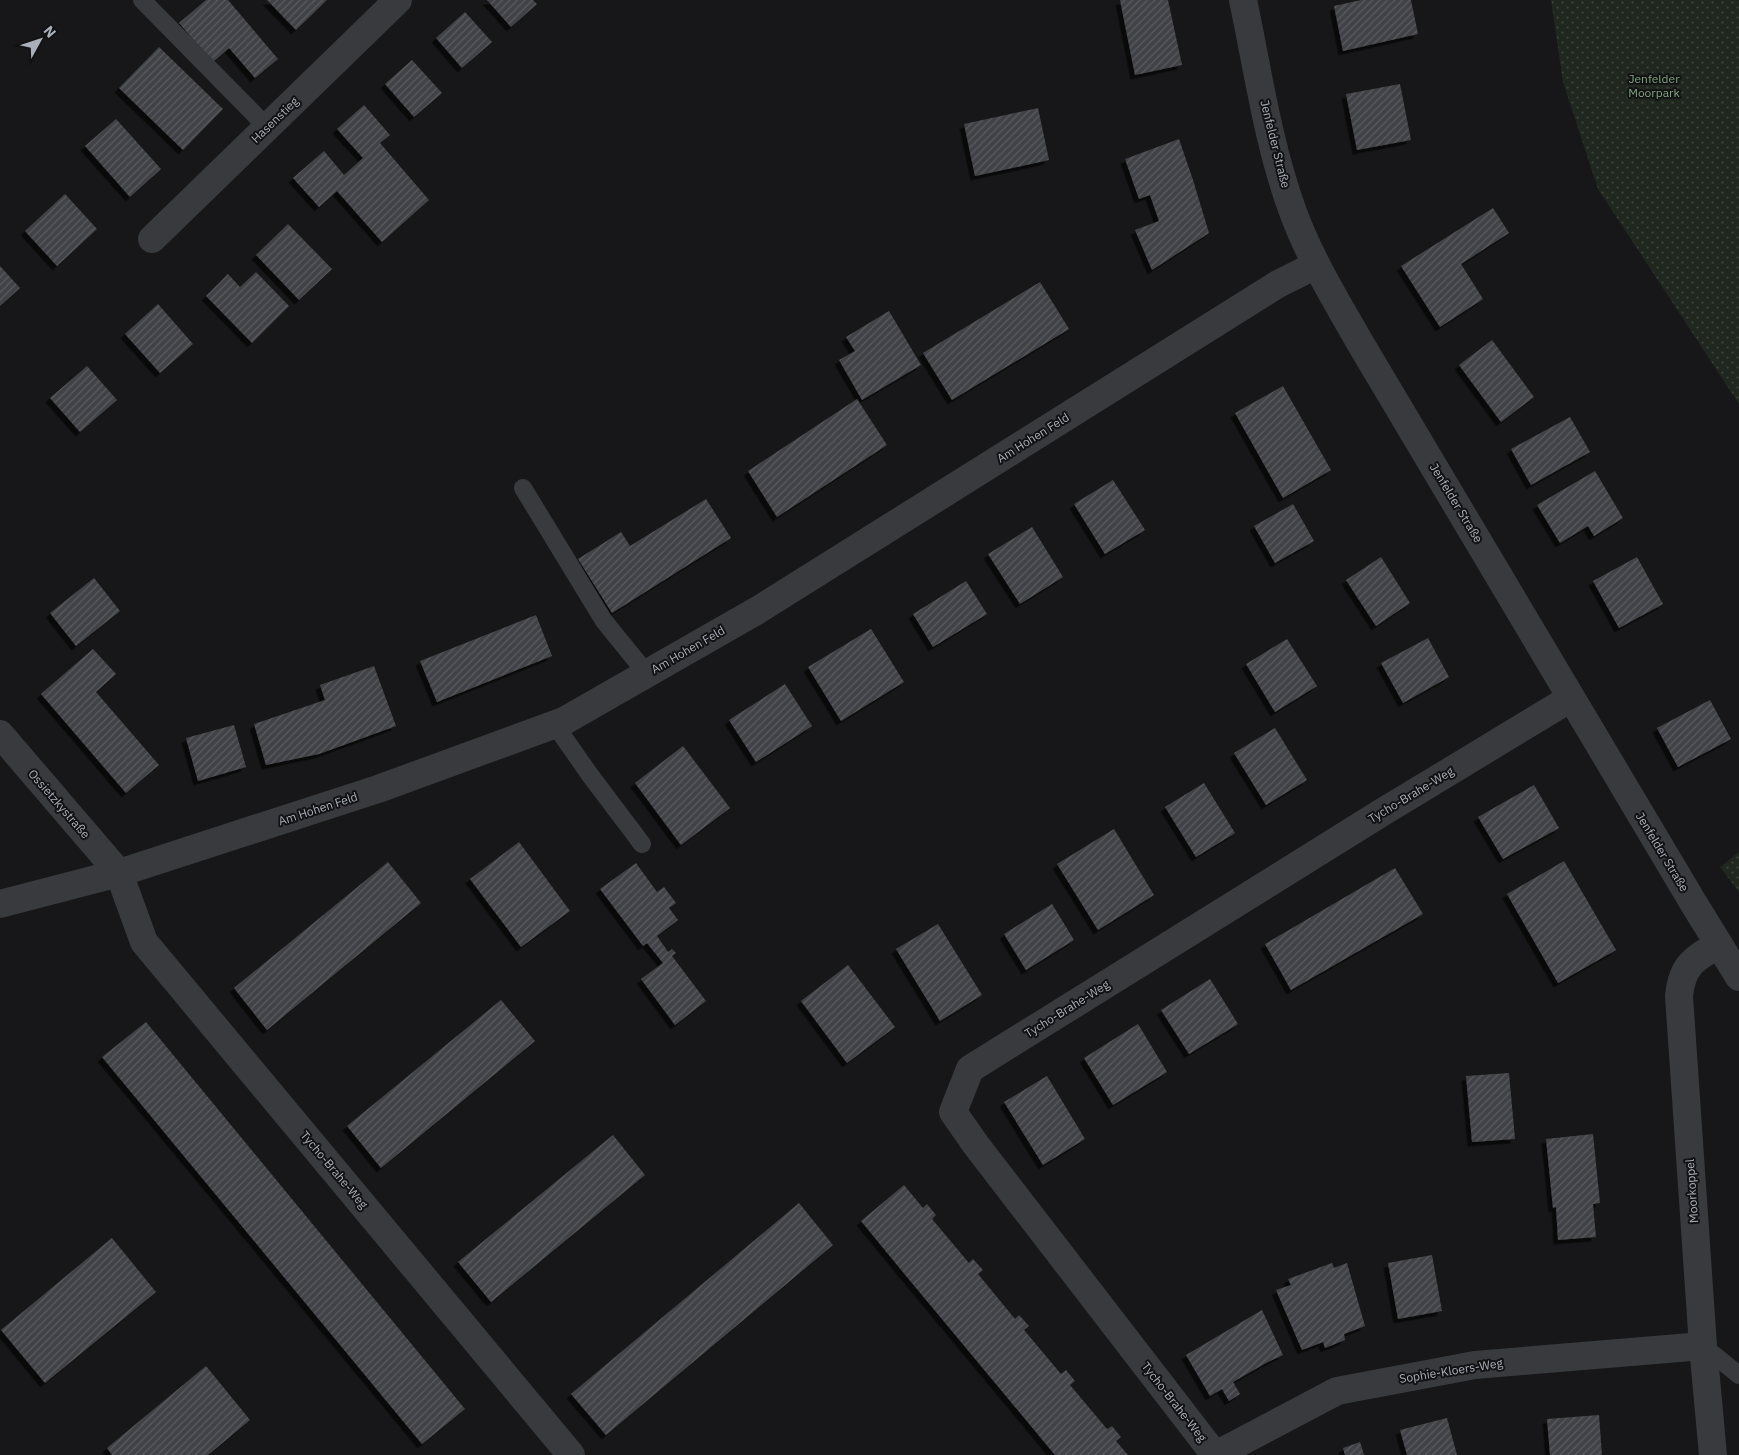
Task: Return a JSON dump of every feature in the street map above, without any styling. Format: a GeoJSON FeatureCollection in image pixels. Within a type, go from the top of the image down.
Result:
{"type":"FeatureCollection","features":[{"type":"Feature","properties":{"kind":"street","name":"Hasenstieg"},"geometry":{"type":"LineString","coordinates":[[152,239],[398,0]]}},
{"type":"Feature","properties":{"kind":"street","name":"Jenfelder Straße"},"geometry":{"type":"LineString","coordinates":[[1243,0],[1281,176],[1293,212],[1316,265],[1359,341],[1571,698],[1739,977]]}},
{"type":"Feature","properties":{"kind":"street","name":"Am Hohen Feld"},"geometry":{"type":"LineString","coordinates":[[0,904],[119,873],[378,789],[564,721],[758,610],[1278,284],[1316,265]]}},
{"type":"Feature","properties":{"kind":"street","name":"Tycho-Brahe-Weg"},"geometry":{"type":"LineString","coordinates":[[1216,1455],[976,1145],[953,1112],[970,1069],[1381,813],[1571,698]]}},
{"type":"Feature","properties":{"kind":"street","name":"Ossietzkystraße"},"geometry":{"type":"LineString","coordinates":[[0,734],[119,873]]}},
{"type":"Feature","properties":{"kind":"street","name":"Tycho-Brahe-Weg"},"geometry":{"type":"LineString","coordinates":[[119,873],[144,942],[570,1455]]}},
{"type":"Feature","properties":{"kind":"street","name":"Moorkoppel"},"geometry":{"type":"LineString","coordinates":[[1712,1455],[1679,996],[1680,984],[1688,966],[1696,958],[1718,945]]}},
{"type":"Feature","properties":{"kind":"street","name":"Sophie-Kloers-Weg"},"geometry":{"type":"LineString","coordinates":[[1216,1455],[1337,1391],[1475,1365],[1703,1346]]}},
{"type":"Feature","properties":{"kind":"lane"},"geometry":{"type":"LineString","coordinates":[[142,0],[267,128]]}},
{"type":"Feature","properties":{"kind":"lane"},"geometry":{"type":"LineString","coordinates":[[523,488],[604,621],[646,674]]}},
{"type":"Feature","properties":{"kind":"lane"},"geometry":{"type":"LineString","coordinates":[[555,725],[642,844]]}},
{"type":"Feature","properties":{"kind":"lane"},"geometry":{"type":"LineString","coordinates":[[1703,1346],[1739,1375]]}},
{"type":"Feature","properties":{"kind":"green space","name":"Jenfelder Moorpark"},"geometry":{"type":"Polygon","coordinates":[[[1551,0],[1739,1],[1739,404],[1598,189],[1563,82],[1551,0]]]}},
{"type":"Feature","properties":{"kind":"green space"},"geometry":{"type":"Polygon","coordinates":[[[1739,852],[1739,892],[1720,867],[1739,852]]]}},
{"type":"Feature","properties":{"kind":"building"},"geometry":{"type":"Polygon","coordinates":[[[206,0],[228,0],[278,59],[255,78],[229,48],[213,62],[179,23],[206,0]]]}},
{"type":"Feature","properties":{"kind":"building"},"geometry":{"type":"Polygon","coordinates":[[[267,0],[327,0],[296,30],[267,0]]]}},
{"type":"Feature","properties":{"kind":"building"},"geometry":{"type":"Polygon","coordinates":[[[487,0],[533,0],[537,4],[511,27],[487,0]]]}},
{"type":"Feature","properties":{"kind":"building"},"geometry":{"type":"Polygon","coordinates":[[[1120,0],[1168,0],[1182,65],[1135,75],[1120,0]]]}},
{"type":"Feature","properties":{"kind":"building"},"geometry":{"type":"Polygon","coordinates":[[[1361,0],[1411,0],[1418,34],[1343,51],[1334,6],[1361,0]]]}},
{"type":"Feature","properties":{"kind":"building"},"geometry":{"type":"Polygon","coordinates":[[[465,12],[492,42],[462,68],[436,38],[465,12]]]}},
{"type":"Feature","properties":{"kind":"building"},"geometry":{"type":"Polygon","coordinates":[[[159,47],[223,109],[183,150],[119,88],[159,47]]]}},
{"type":"Feature","properties":{"kind":"building"},"geometry":{"type":"Polygon","coordinates":[[[412,60],[442,93],[414,117],[385,84],[412,60]]]}},
{"type":"Feature","properties":{"kind":"building"},"geometry":{"type":"Polygon","coordinates":[[[1400,84],[1411,140],[1357,150],[1346,94],[1400,84]]]}},
{"type":"Feature","properties":{"kind":"building"},"geometry":{"type":"Polygon","coordinates":[[[364,105],[390,135],[380,143],[429,200],[382,242],[337,191],[319,207],[293,178],[324,151],[344,175],[363,158],[337,129],[364,105]]]}},
{"type":"Feature","properties":{"kind":"building"},"geometry":{"type":"Polygon","coordinates":[[[1038,108],[1049,160],[975,176],[964,124],[1038,108]]]}},
{"type":"Feature","properties":{"kind":"building"},"geometry":{"type":"Polygon","coordinates":[[[116,119],[161,169],[130,197],[85,146],[116,119]]]}},
{"type":"Feature","properties":{"kind":"building"},"geometry":{"type":"Polygon","coordinates":[[[1179,139],[1209,233],[1152,270],[1135,230],[1159,221],[1150,195],[1139,199],[1125,159],[1179,139]]]}},
{"type":"Feature","properties":{"kind":"building"},"geometry":{"type":"Polygon","coordinates":[[[65,194],[97,229],[57,266],[25,231],[65,194]]]}},
{"type":"Feature","properties":{"kind":"building"},"geometry":{"type":"Polygon","coordinates":[[[1493,208],[1509,233],[1461,264],[1483,299],[1440,327],[1401,266],[1493,208]]]}},
{"type":"Feature","properties":{"kind":"building"},"geometry":{"type":"Polygon","coordinates":[[[288,224],[332,269],[299,300],[256,255],[288,224]]]}},
{"type":"Feature","properties":{"kind":"building"},"geometry":{"type":"Polygon","coordinates":[[[0,266],[20,288],[0,306],[0,266]]]}},
{"type":"Feature","properties":{"kind":"building"},"geometry":{"type":"Polygon","coordinates":[[[256,272],[289,306],[252,343],[206,296],[228,274],[240,287],[256,272]]]}},
{"type":"Feature","properties":{"kind":"building"},"geometry":{"type":"Polygon","coordinates":[[[1040,282],[1069,329],[952,400],[923,353],[1040,282]]]}},
{"type":"Feature","properties":{"kind":"building"},"geometry":{"type":"Polygon","coordinates":[[[158,304],[193,344],[160,373],[125,334],[158,304]]]}},
{"type":"Feature","properties":{"kind":"building"},"geometry":{"type":"Polygon","coordinates":[[[889,311],[921,365],[862,400],[839,360],[855,351],[846,337],[889,311]]]}},
{"type":"Feature","properties":{"kind":"building"},"geometry":{"type":"Polygon","coordinates":[[[1492,340],[1534,397],[1501,422],[1459,365],[1492,340]]]}},
{"type":"Feature","properties":{"kind":"building"},"geometry":{"type":"Polygon","coordinates":[[[87,366],[117,400],[80,432],[50,398],[87,366]]]}},
{"type":"Feature","properties":{"kind":"building"},"geometry":{"type":"Polygon","coordinates":[[[1283,386],[1331,470],[1283,498],[1235,413],[1283,386]]]}},
{"type":"Feature","properties":{"kind":"building"},"geometry":{"type":"Polygon","coordinates":[[[857,399],[887,445],[777,517],[748,471],[857,399]]]}},
{"type":"Feature","properties":{"kind":"building"},"geometry":{"type":"Polygon","coordinates":[[[1570,417],[1590,452],[1531,485],[1511,449],[1570,417]]]}},
{"type":"Feature","properties":{"kind":"building"},"geometry":{"type":"Polygon","coordinates":[[[1595,471],[1623,518],[1594,536],[1588,526],[1560,543],[1537,505],[1595,471]]]}},
{"type":"Feature","properties":{"kind":"building"},"geometry":{"type":"Polygon","coordinates":[[[1113,480],[1145,530],[1105,554],[1074,504],[1113,480]]]}},
{"type":"Feature","properties":{"kind":"building"},"geometry":{"type":"Polygon","coordinates":[[[706,499],[731,538],[612,613],[578,559],[621,532],[630,546],[706,499]]]}},
{"type":"Feature","properties":{"kind":"building"},"geometry":{"type":"Polygon","coordinates":[[[1293,504],[1314,541],[1275,563],[1254,526],[1293,504]]]}},
{"type":"Feature","properties":{"kind":"building"},"geometry":{"type":"Polygon","coordinates":[[[1032,527],[1063,577],[1020,604],[988,554],[1032,527]]]}},
{"type":"Feature","properties":{"kind":"building"},"geometry":{"type":"Polygon","coordinates":[[[1381,557],[1410,603],[1376,626],[1346,580],[1381,557]]]}},
{"type":"Feature","properties":{"kind":"building"},"geometry":{"type":"Polygon","coordinates":[[[1637,557],[1663,604],[1619,628],[1593,581],[1637,557]]]}},
{"type":"Feature","properties":{"kind":"building"},"geometry":{"type":"Polygon","coordinates":[[[94,578],[120,611],[76,646],[50,613],[94,578]]]}},
{"type":"Feature","properties":{"kind":"building"},"geometry":{"type":"Polygon","coordinates":[[[966,581],[987,614],[933,647],[913,614],[966,581]]]}},
{"type":"Feature","properties":{"kind":"building"},"geometry":{"type":"Polygon","coordinates":[[[536,615],[552,656],[437,702],[420,661],[536,615]]]}},
{"type":"Feature","properties":{"kind":"building"},"geometry":{"type":"Polygon","coordinates":[[[871,629],[904,682],[841,721],[808,667],[871,629]]]}},
{"type":"Feature","properties":{"kind":"building"},"geometry":{"type":"Polygon","coordinates":[[[1428,638],[1449,677],[1403,703],[1381,663],[1428,638]]]}},
{"type":"Feature","properties":{"kind":"building"},"geometry":{"type":"Polygon","coordinates":[[[1287,639],[1317,686],[1275,712],[1246,664],[1287,639]]]}},
{"type":"Feature","properties":{"kind":"building"},"geometry":{"type":"Polygon","coordinates":[[[93,649],[116,674],[96,692],[159,765],[126,793],[41,694],[93,649]]]}},
{"type":"Feature","properties":{"kind":"building"},"geometry":{"type":"Polygon","coordinates":[[[374,666],[396,726],[319,754],[266,765],[254,724],[325,700],[320,685],[374,666]]]}},
{"type":"Feature","properties":{"kind":"building"},"geometry":{"type":"Polygon","coordinates":[[[785,684],[812,726],[756,762],[729,720],[785,684]]]}},
{"type":"Feature","properties":{"kind":"building"},"geometry":{"type":"Polygon","coordinates":[[[1710,700],[1731,739],[1678,767],[1657,728],[1710,700]]]}},
{"type":"Feature","properties":{"kind":"building"},"geometry":{"type":"Polygon","coordinates":[[[234,725],[246,767],[198,781],[186,738],[234,725]]]}},
{"type":"Feature","properties":{"kind":"building"},"geometry":{"type":"Polygon","coordinates":[[[1275,728],[1307,780],[1266,805],[1234,753],[1275,728]]]}},
{"type":"Feature","properties":{"kind":"building"},"geometry":{"type":"Polygon","coordinates":[[[683,746],[730,808],[681,845],[635,783],[683,746]]]}},
{"type":"Feature","properties":{"kind":"building"},"geometry":{"type":"Polygon","coordinates":[[[1204,783],[1235,833],[1196,857],[1165,807],[1204,783]]]}},
{"type":"Feature","properties":{"kind":"building"},"geometry":{"type":"Polygon","coordinates":[[[1534,785],[1559,828],[1503,859],[1478,817],[1534,785]]]}},
{"type":"Feature","properties":{"kind":"building"},"geometry":{"type":"Polygon","coordinates":[[[1114,829],[1154,895],[1098,930],[1057,864],[1114,829]]]}},
{"type":"Feature","properties":{"kind":"building"},"geometry":{"type":"Polygon","coordinates":[[[519,842],[570,911],[521,947],[470,879],[519,842]]]}},
{"type":"Feature","properties":{"kind":"building"},"geometry":{"type":"Polygon","coordinates":[[[1564,861],[1616,950],[1558,983],[1507,894],[1564,861]]]}},
{"type":"Feature","properties":{"kind":"building"},"geometry":{"type":"Polygon","coordinates":[[[388,862],[421,903],[267,1030],[234,988],[388,862]]]}},
{"type":"Feature","properties":{"kind":"building"},"geometry":{"type":"Polygon","coordinates":[[[636,863],[657,892],[664,887],[676,903],[669,908],[678,920],[657,936],[668,952],[672,949],[676,953],[672,956],[706,1001],[675,1025],[641,979],[663,963],[647,943],[643,946],[600,889],[636,863]]]}},
{"type":"Feature","properties":{"kind":"building"},"geometry":{"type":"Polygon","coordinates":[[[1395,868],[1423,914],[1291,990],[1265,944],[1395,868]]]}},
{"type":"Feature","properties":{"kind":"building"},"geometry":{"type":"Polygon","coordinates":[[[1052,904],[1074,940],[1026,970],[1004,934],[1052,904]]]}},
{"type":"Feature","properties":{"kind":"building"},"geometry":{"type":"Polygon","coordinates":[[[938,924],[982,995],[940,1021],[896,949],[938,924]]]}},
{"type":"Feature","properties":{"kind":"building"},"geometry":{"type":"Polygon","coordinates":[[[848,965],[895,1027],[847,1063],[801,1001],[848,965]]]}},
{"type":"Feature","properties":{"kind":"building"},"geometry":{"type":"Polygon","coordinates":[[[1210,979],[1238,1024],[1189,1054],[1161,1010],[1210,979]]]}},
{"type":"Feature","properties":{"kind":"building"},"geometry":{"type":"Polygon","coordinates":[[[501,1000],[535,1041],[381,1168],[347,1126],[501,1000]]]}},
{"type":"Feature","properties":{"kind":"building"},"geometry":{"type":"Polygon","coordinates":[[[146,1022],[465,1409],[422,1444],[102,1057],[146,1022]]]}},
{"type":"Feature","properties":{"kind":"building"},"geometry":{"type":"Polygon","coordinates":[[[1138,1024],[1167,1072],[1113,1105],[1084,1058],[1138,1024]]]}},
{"type":"Feature","properties":{"kind":"building"},"geometry":{"type":"Polygon","coordinates":[[[1509,1073],[1515,1139],[1472,1142],[1466,1076],[1509,1073]]]}},
{"type":"Feature","properties":{"kind":"building"},"geometry":{"type":"Polygon","coordinates":[[[1047,1076],[1085,1139],[1043,1165],[1004,1102],[1047,1076]]]}},
{"type":"Feature","properties":{"kind":"building"},"geometry":{"type":"Polygon","coordinates":[[[1593,1134],[1600,1203],[1593,1204],[1596,1237],[1558,1240],[1556,1207],[1553,1208],[1546,1139],[1593,1134]]]}},
{"type":"Feature","properties":{"kind":"building"},"geometry":{"type":"Polygon","coordinates":[[[613,1135],[645,1175],[491,1302],[458,1262],[613,1135]]]}},
{"type":"Feature","properties":{"kind":"building"},"geometry":{"type":"Polygon","coordinates":[[[904,1185],[923,1208],[927,1204],[936,1215],[932,1219],[969,1263],[973,1259],[983,1270],[978,1274],[1015,1319],[1019,1315],[1029,1326],[1024,1330],[1061,1374],[1066,1370],[1075,1381],[1070,1385],[1107,1429],[1112,1426],[1121,1437],[1116,1441],[1128,1455],[1055,1455],[907,1277],[861,1221],[904,1185]]]}},
{"type":"Feature","properties":{"kind":"building"},"geometry":{"type":"Polygon","coordinates":[[[799,1203],[833,1245],[606,1435],[571,1394],[799,1203]]]}},
{"type":"Feature","properties":{"kind":"building"},"geometry":{"type":"Polygon","coordinates":[[[112,1238],[156,1292],[45,1383],[1,1330],[112,1238]]]}},
{"type":"Feature","properties":{"kind":"building"},"geometry":{"type":"Polygon","coordinates":[[[1432,1255],[1442,1311],[1398,1319],[1388,1263],[1432,1255]]]}},
{"type":"Feature","properties":{"kind":"building"},"geometry":{"type":"Polygon","coordinates":[[[1332,1263],[1334,1268],[1347,1263],[1365,1326],[1344,1334],[1345,1340],[1325,1348],[1323,1342],[1302,1350],[1276,1290],[1291,1285],[1288,1279],[1332,1263]]]}},
{"type":"Feature","properties":{"kind":"building"},"geometry":{"type":"Polygon","coordinates":[[[1262,1310],[1283,1355],[1233,1382],[1240,1394],[1229,1401],[1222,1389],[1210,1396],[1186,1355],[1262,1310]]]}},
{"type":"Feature","properties":{"kind":"building"},"geometry":{"type":"Polygon","coordinates":[[[206,1366],[250,1420],[208,1455],[112,1455],[107,1448],[206,1366]]]}},
{"type":"Feature","properties":{"kind":"building"},"geometry":{"type":"Polygon","coordinates":[[[1599,1415],[1602,1455],[1550,1455],[1547,1419],[1599,1415]]]}},
{"type":"Feature","properties":{"kind":"building"},"geometry":{"type":"Polygon","coordinates":[[[1447,1418],[1457,1455],[1407,1455],[1400,1430],[1447,1418]]]}},
{"type":"Feature","properties":{"kind":"building"},"geometry":{"type":"Polygon","coordinates":[[[1360,1442],[1364,1455],[1345,1455],[1343,1448],[1360,1442]]]}}]}
